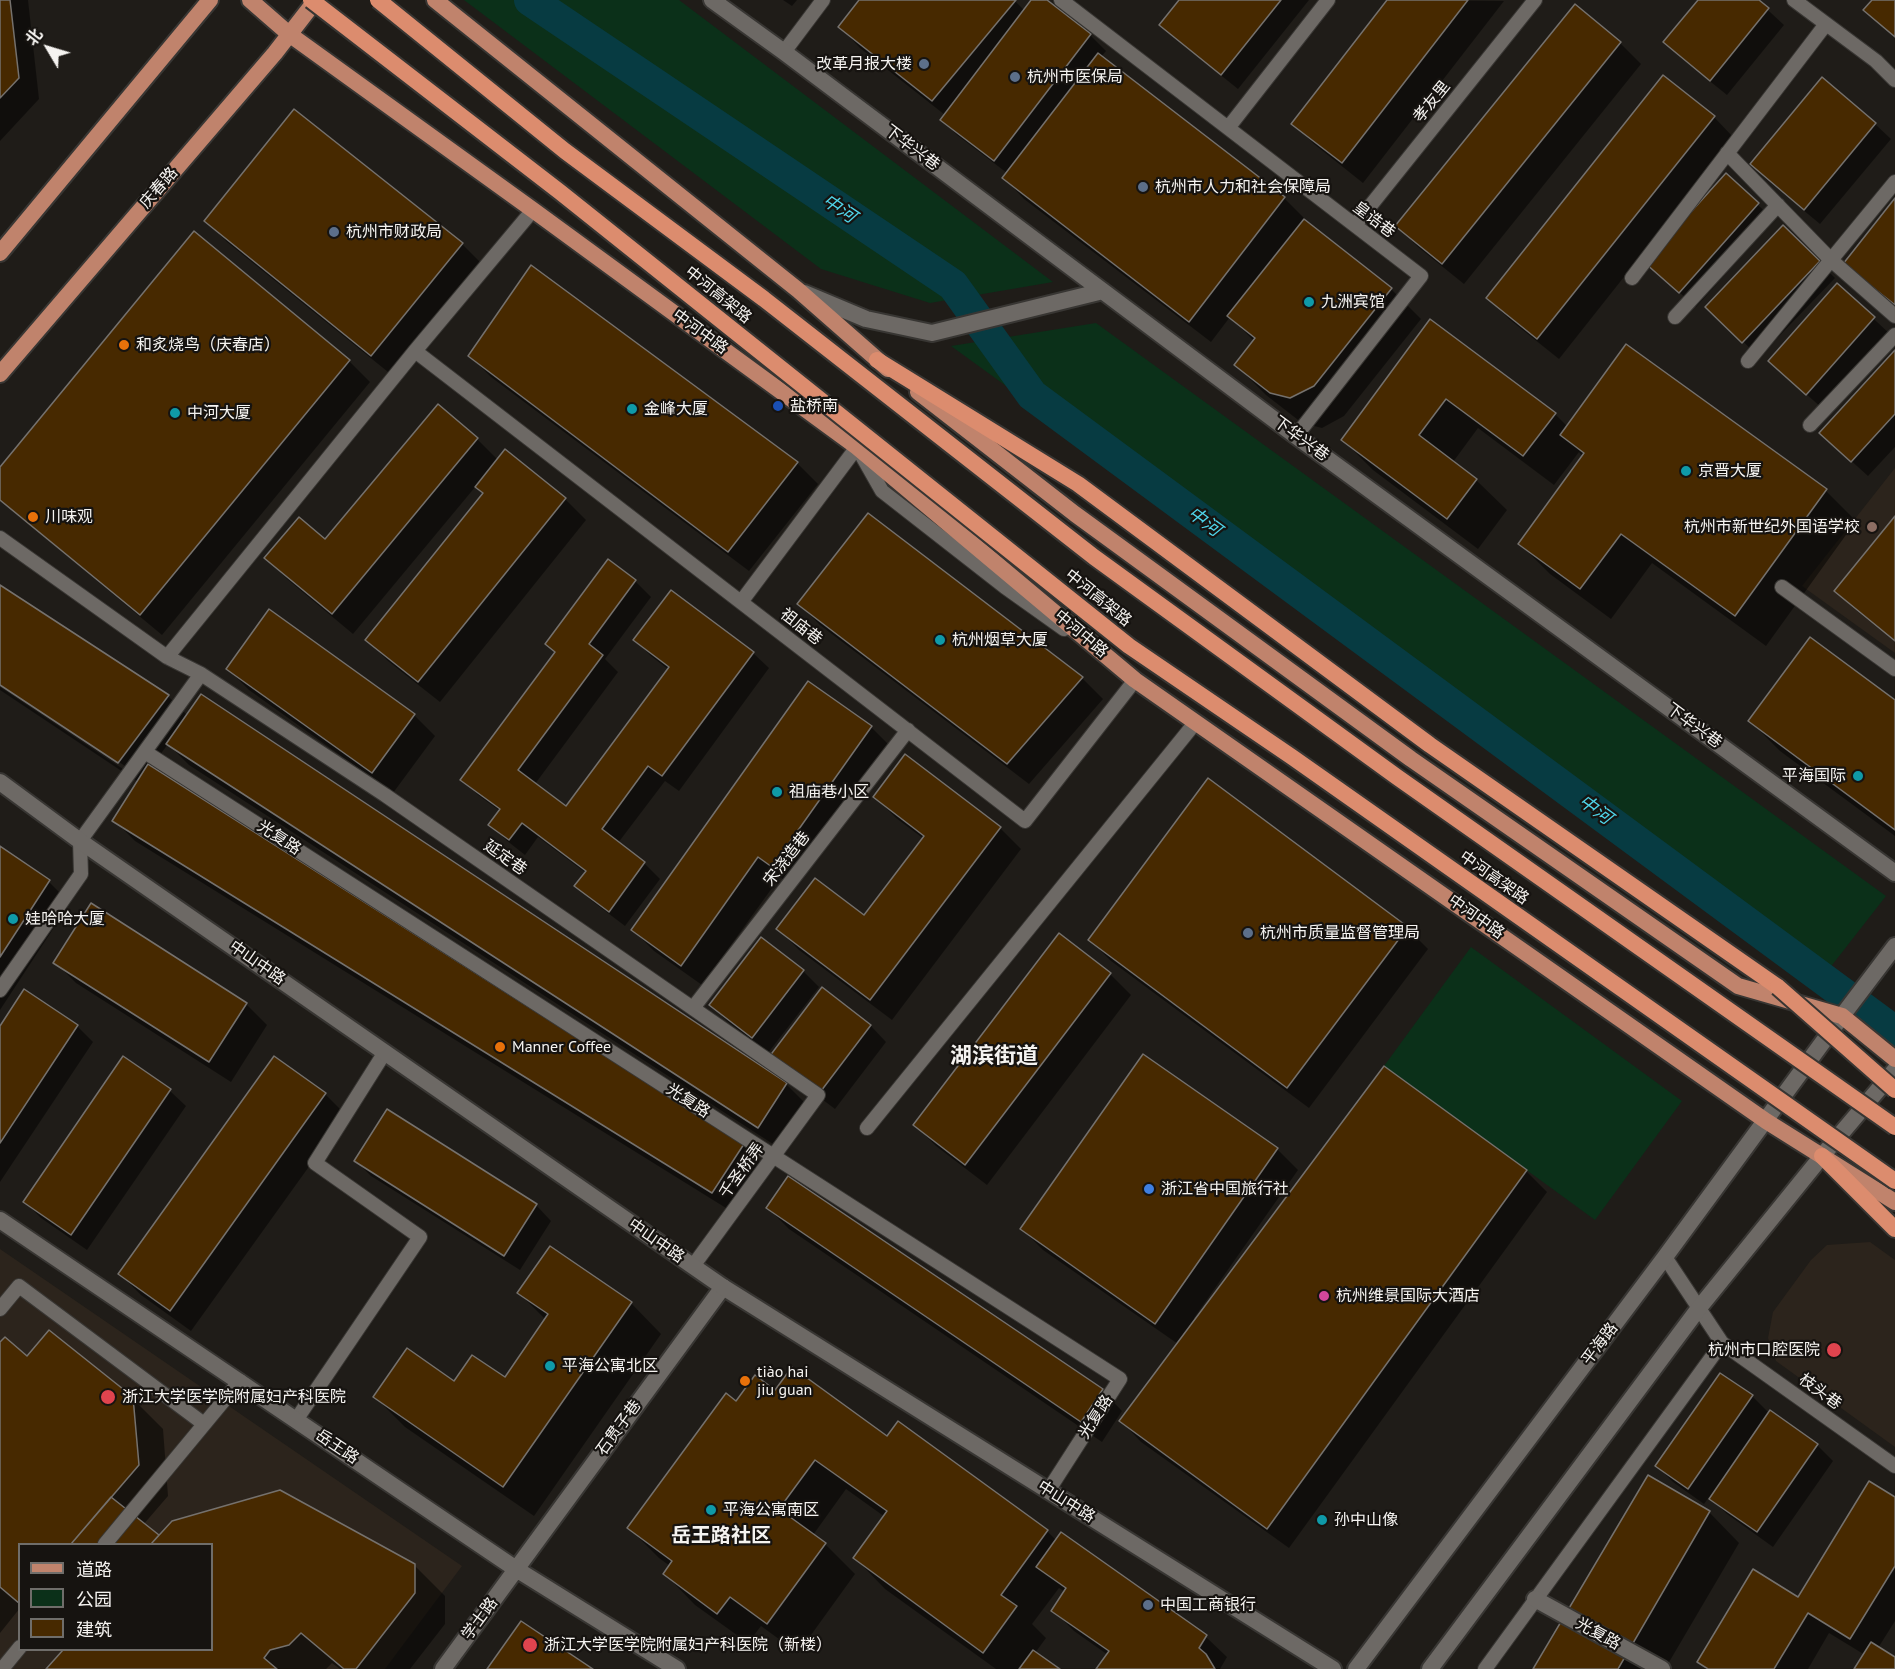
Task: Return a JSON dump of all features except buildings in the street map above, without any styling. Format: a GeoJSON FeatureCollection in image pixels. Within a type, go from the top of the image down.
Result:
{"type":"FeatureCollection","features":[{"type":"Feature","properties":{"kind":"highway","name":"中河高架路"},"geometry":{"type":"LineString","coordinates":[[310,0],[560,192],[1129,646],[1895,1181]]}},
{"type":"Feature","properties":{"kind":"highway","name":"中河高架路"},"geometry":{"type":"LineString","coordinates":[[378,0],[565,151],[764,299],[1094,557],[1397,777],[1895,1127]]}},
{"type":"Feature","properties":{"kind":"highway"},"geometry":{"type":"LineString","coordinates":[[877,360],[1078,484],[1430,745],[1778,987],[1895,1090]]}},
{"type":"Feature","properties":{"kind":"highway"},"geometry":{"type":"LineString","coordinates":[[1822,1156],[1895,1229]]}},
{"type":"Feature","properties":{"kind":"main road"},"geometry":{"type":"LineString","coordinates":[[0,254],[210,0]]}},
{"type":"Feature","properties":{"kind":"main road","name":"中河中路"},"geometry":{"type":"LineString","coordinates":[[250,0],[290,34],[857,447],[1135,680],[1767,1121],[1895,1202]]}},
{"type":"Feature","properties":{"kind":"main road","name":"庆春路"},"geometry":{"type":"LineString","coordinates":[[0,374],[290,34],[316,0]]}},
{"type":"Feature","properties":{"kind":"main road"},"geometry":{"type":"LineString","coordinates":[[435,0],[798,290],[877,360],[1075,514],[1411,759],[1738,986],[1842,1016],[1895,1059]]}},
{"type":"Feature","properties":{"kind":"street","name":"下华兴巷"},"geometry":{"type":"LineString","coordinates":[[712,0],[1296,436],[1895,873]]}},
{"type":"Feature","properties":{"kind":"street"},"geometry":{"type":"LineString","coordinates":[[798,290],[866,319],[932,333],[1102,291]]}},
{"type":"Feature","properties":{"kind":"street","name":"中山中路"},"geometry":{"type":"LineString","coordinates":[[0,782],[81,841],[723,1287],[1333,1669]]}},
{"type":"Feature","properties":{"kind":"street","name":"平海路"},"geometry":{"type":"LineString","coordinates":[[1356,1669],[1767,1121],[1895,946]]}},
{"type":"Feature","properties":{"kind":"street"},"geometry":{"type":"LineString","coordinates":[[1430,1669],[1700,1308],[1822,1156],[1895,1070]]}},
{"type":"Feature","properties":{"kind":"street","name":"岳王路"},"geometry":{"type":"LineString","coordinates":[[0,1220],[516,1569],[677,1669]]}},
{"type":"Feature","properties":{"kind":"street","name":"石贯子巷"},"geometry":{"type":"LineString","coordinates":[[516,1569],[723,1287]]}},
{"type":"Feature","properties":{"kind":"street","name":"学士路"},"geometry":{"type":"LineString","coordinates":[[443,1669],[516,1569]]}},
{"type":"Feature","properties":{"kind":"street","name":"光复路"},"geometry":{"type":"LineString","coordinates":[[1535,1599],[1662,1669]]}},
{"type":"Feature","properties":{"kind":"lane"},"geometry":{"type":"LineString","coordinates":[[290,34],[310,0]]}},
{"type":"Feature","properties":{"kind":"lane"},"geometry":{"type":"LineString","coordinates":[[784,52],[823,0]]}},
{"type":"Feature","properties":{"kind":"lane","name":"皇诰巷"},"geometry":{"type":"LineString","coordinates":[[1061,0],[1421,276],[1296,436]]}},
{"type":"Feature","properties":{"kind":"lane"},"geometry":{"type":"LineString","coordinates":[[1228,128],[1328,0]]}},
{"type":"Feature","properties":{"kind":"lane","name":"孝友里"},"geometry":{"type":"LineString","coordinates":[[1355,225],[1535,0]]}},
{"type":"Feature","properties":{"kind":"lane"},"geometry":{"type":"LineString","coordinates":[[1794,0],[1876,61],[1895,80]]}},
{"type":"Feature","properties":{"kind":"lane"},"geometry":{"type":"LineString","coordinates":[[1632,278],[1826,24]]}},
{"type":"Feature","properties":{"kind":"lane"},"geometry":{"type":"LineString","coordinates":[[1727,153],[1831,260],[1895,316]]}},
{"type":"Feature","properties":{"kind":"lane"},"geometry":{"type":"LineString","coordinates":[[1748,361],[1895,182]]}},
{"type":"Feature","properties":{"kind":"lane"},"geometry":{"type":"LineString","coordinates":[[1675,317],[1778,205]]}},
{"type":"Feature","properties":{"kind":"lane"},"geometry":{"type":"LineString","coordinates":[[167,657],[533,210]]}},
{"type":"Feature","properties":{"kind":"lane"},"geometry":{"type":"LineString","coordinates":[[1810,426],[1895,334]]}},
{"type":"Feature","properties":{"kind":"lane","name":"祖庙巷"},"geometry":{"type":"LineString","coordinates":[[416,351],[1025,821],[1135,680]]}},
{"type":"Feature","properties":{"kind":"lane"},"geometry":{"type":"LineString","coordinates":[[741,602],[857,447]]}},
{"type":"Feature","properties":{"kind":"lane","name":"延定巷"},"geometry":{"type":"LineString","coordinates":[[0,538],[167,657],[201,674],[385,795],[818,1095]]}},
{"type":"Feature","properties":{"kind":"lane"},"geometry":{"type":"LineString","coordinates":[[1782,586],[1895,669]]}},
{"type":"Feature","properties":{"kind":"lane"},"geometry":{"type":"LineString","coordinates":[[0,990],[81,874],[81,841],[201,674]]}},
{"type":"Feature","properties":{"kind":"lane"},"geometry":{"type":"LineString","coordinates":[[867,1128],[1195,723]]}},
{"type":"Feature","properties":{"kind":"lane","name":"宋浇造巷"},"geometry":{"type":"LineString","coordinates":[[693,1008],[908,730]]}},
{"type":"Feature","properties":{"kind":"lane","name":"光复路"},"geometry":{"type":"LineString","coordinates":[[145,752],[1120,1379],[1048,1491]]}},
{"type":"Feature","properties":{"kind":"lane"},"geometry":{"type":"LineString","coordinates":[[296,1420],[420,1237],[315,1163],[385,1052]]}},
{"type":"Feature","properties":{"kind":"lane","name":"千圣桥弄"},"geometry":{"type":"LineString","coordinates":[[693,1266],[818,1095]]}},
{"type":"Feature","properties":{"kind":"lane","name":"枝头巷"},"geometry":{"type":"LineString","coordinates":[[1665,1257],[1722,1342],[1895,1466]]}},
{"type":"Feature","properties":{"kind":"lane"},"geometry":{"type":"LineString","coordinates":[[0,1309],[19,1286],[204,1424]]}},
{"type":"Feature","properties":{"kind":"lane"},"geometry":{"type":"LineString","coordinates":[[1485,1669],[1722,1342]]}},
{"type":"Feature","properties":{"kind":"lane"},"geometry":{"type":"LineString","coordinates":[[107,1543],[240,1381]]}},
{"type":"Feature","properties":{"kind":"lane"},"geometry":{"type":"LineString","coordinates":[[2,1669],[18,1649]]}},
{"type":"Feature","properties":{"kind":"shaded area","name":"杭州市新世纪外国语学校"},"geometry":{"type":"Polygon","coordinates":[[[1895,468],[1895,653],[1802,586],[1895,468]]]}},
{"type":"Feature","properties":{"kind":"shaded area","name":"杭州市口腔医院"},"geometry":{"type":"Polygon","coordinates":[[[1870,1242],[1895,1260],[1895,1447],[1776,1361],[1768,1338],[1773,1312],[1811,1260],[1827,1245],[1870,1242]]]}},
{"type":"Feature","properties":{"kind":"shaded area","name":"浙江大学医学院附属妇产科医院"},"geometry":{"type":"Polygon","coordinates":[[[0,1249],[462,1566],[385,1669],[0,1669],[0,1249]]]}},
{"type":"Feature","properties":{"kind":"green space"},"geometry":{"type":"Polygon","coordinates":[[[464,0],[679,0],[1053,282],[930,303],[821,269],[464,0]]]}},
{"type":"Feature","properties":{"kind":"green space"},"geometry":{"type":"Polygon","coordinates":[[[1096,323],[1886,896],[1822,978],[951,346],[1096,323]]]}},
{"type":"Feature","properties":{"kind":"green space"},"geometry":{"type":"Polygon","coordinates":[[[1471,947],[1682,1101],[1595,1220],[1384,1066],[1471,947]]]}},
{"type":"Feature","properties":{"kind":"waterway","name":"中河"},"geometry":{"type":"LineString","coordinates":[[530,0],[953,285],[1032,395],[1895,1032]]}},
{"type":"Feature","properties":{"kind":"place","name":"改革月报大楼"},"geometry":{"type":"Point","coordinates":[924,64]}},
{"type":"Feature","properties":{"kind":"place","name":"杭州市医保局"},"geometry":{"type":"Point","coordinates":[1015,77]}},
{"type":"Feature","properties":{"kind":"place","name":"杭州市人力和社会保障局"},"geometry":{"type":"Point","coordinates":[1143,187]}},
{"type":"Feature","properties":{"kind":"place","name":"杭州市财政局"},"geometry":{"type":"Point","coordinates":[334,232]}},
{"type":"Feature","properties":{"kind":"place","name":"九洲宾馆"},"geometry":{"type":"Point","coordinates":[1309,302]}},
{"type":"Feature","properties":{"kind":"place","name":"和炙烧鸟（庆春店）"},"geometry":{"type":"Point","coordinates":[124,345]}},
{"type":"Feature","properties":{"kind":"place","name":"盐桥南"},"geometry":{"type":"Point","coordinates":[778,406]}},
{"type":"Feature","properties":{"kind":"place","name":"金峰大厦"},"geometry":{"type":"Point","coordinates":[632,409]}},
{"type":"Feature","properties":{"kind":"place","name":"中河大厦"},"geometry":{"type":"Point","coordinates":[175,413]}},
{"type":"Feature","properties":{"kind":"place","name":"京晋大厦"},"geometry":{"type":"Point","coordinates":[1686,471]}},
{"type":"Feature","properties":{"kind":"place","name":"川味观"},"geometry":{"type":"Point","coordinates":[33,517]}},
{"type":"Feature","properties":{"kind":"place","name":"杭州市新世纪外国语学校"},"geometry":{"type":"Point","coordinates":[1872,527]}},
{"type":"Feature","properties":{"kind":"place","name":"杭州烟草大厦"},"geometry":{"type":"Point","coordinates":[940,640]}},
{"type":"Feature","properties":{"kind":"place","name":"平海国际"},"geometry":{"type":"Point","coordinates":[1858,776]}},
{"type":"Feature","properties":{"kind":"place","name":"祖庙巷小区"},"geometry":{"type":"Point","coordinates":[777,792]}},
{"type":"Feature","properties":{"kind":"place","name":"娃哈哈大厦"},"geometry":{"type":"Point","coordinates":[13,919]}},
{"type":"Feature","properties":{"kind":"place","name":"杭州市质量监督管理局"},"geometry":{"type":"Point","coordinates":[1248,933]}},
{"type":"Feature","properties":{"kind":"place","name":"Manner Coffee"},"geometry":{"type":"Point","coordinates":[500,1047]}},
{"type":"Feature","properties":{"kind":"place","name":"浙江省中国旅行社"},"geometry":{"type":"Point","coordinates":[1149,1189]}},
{"type":"Feature","properties":{"kind":"place","name":"杭州维景国际大酒店"},"geometry":{"type":"Point","coordinates":[1324,1296]}},
{"type":"Feature","properties":{"kind":"place","name":"杭州市口腔医院"},"geometry":{"type":"Point","coordinates":[1834,1350]}},
{"type":"Feature","properties":{"kind":"place","name":"平海公寓北区"},"geometry":{"type":"Point","coordinates":[550,1366]}},
{"type":"Feature","properties":{"kind":"place","name":"tiào hai jiu guan"},"geometry":{"type":"Point","coordinates":[745,1381]}},
{"type":"Feature","properties":{"kind":"place","name":"浙江大学医学院附属妇产科医院"},"geometry":{"type":"Point","coordinates":[108,1397]}},
{"type":"Feature","properties":{"kind":"place","name":"平海公寓南区"},"geometry":{"type":"Point","coordinates":[711,1510]}},
{"type":"Feature","properties":{"kind":"place","name":"孙中山像"},"geometry":{"type":"Point","coordinates":[1322,1520]}},
{"type":"Feature","properties":{"kind":"place","name":"中国工商银行"},"geometry":{"type":"Point","coordinates":[1148,1605]}},
{"type":"Feature","properties":{"kind":"place","name":"浙江大学医学院附属妇产科医院（新楼）"},"geometry":{"type":"Point","coordinates":[530,1645]}},
{"type":"Feature","properties":{"kind":"district","name":"湖滨街道"},"geometry":{"type":"Point","coordinates":[994,1057]}},
{"type":"Feature","properties":{"kind":"district","name":"岳王路社区"},"geometry":{"type":"Point","coordinates":[721,1536]}}]}
